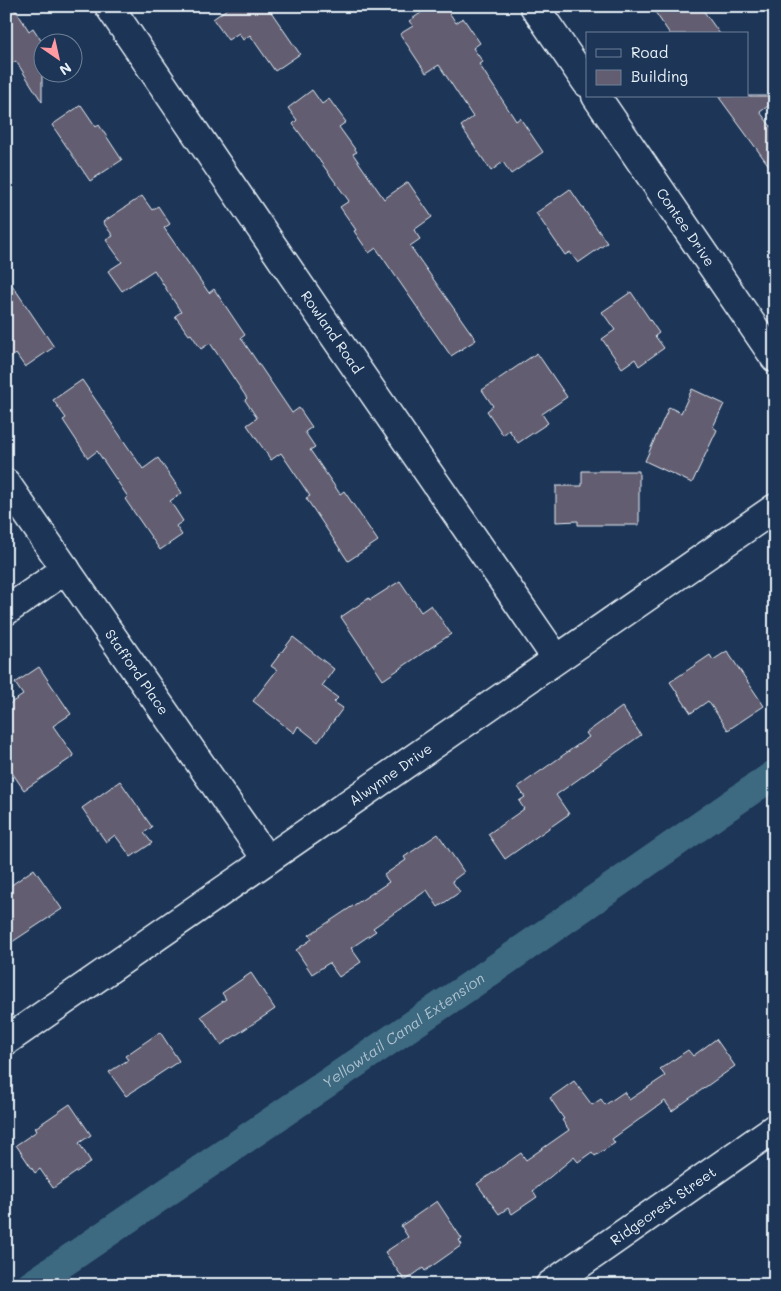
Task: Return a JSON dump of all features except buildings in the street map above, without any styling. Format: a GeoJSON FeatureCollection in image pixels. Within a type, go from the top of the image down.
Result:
{"type":"FeatureCollection","features":[{"type":"Feature","properties":{"kind":"street","name":"Rowland Road"},"geometry":{"type":"LineString","coordinates":[[109,6],[556,658]]}},
{"type":"Feature","properties":{"kind":"street"},"geometry":{"type":"LineString","coordinates":[[534,6],[586,82]]}},
{"type":"Feature","properties":{"kind":"street","name":"Contee Drive"},"geometry":{"type":"LineString","coordinates":[[597,98],[775,358]]}},
{"type":"Feature","properties":{"kind":"street","name":"Stafford Place"},"geometry":{"type":"LineString","coordinates":[[6,483],[267,860]]}},
{"type":"Feature","properties":{"kind":"street","name":"Alwynne Drive"},"geometry":{"type":"LineString","coordinates":[[6,1041],[775,508]]}},
{"type":"Feature","properties":{"kind":"street"},"geometry":{"type":"LineString","coordinates":[[6,611],[66,570]]}},
{"type":"Feature","properties":{"kind":"street","name":"Ridgecrest Street"},"geometry":{"type":"LineString","coordinates":[[554,1283],[775,1128]]}},
{"type":"Feature","properties":{"kind":"waterway","name":"Yellowtail Canal Extension"},"geometry":{"type":"LineString","coordinates":[[31,1285],[484,976],[775,774]]}}]}
